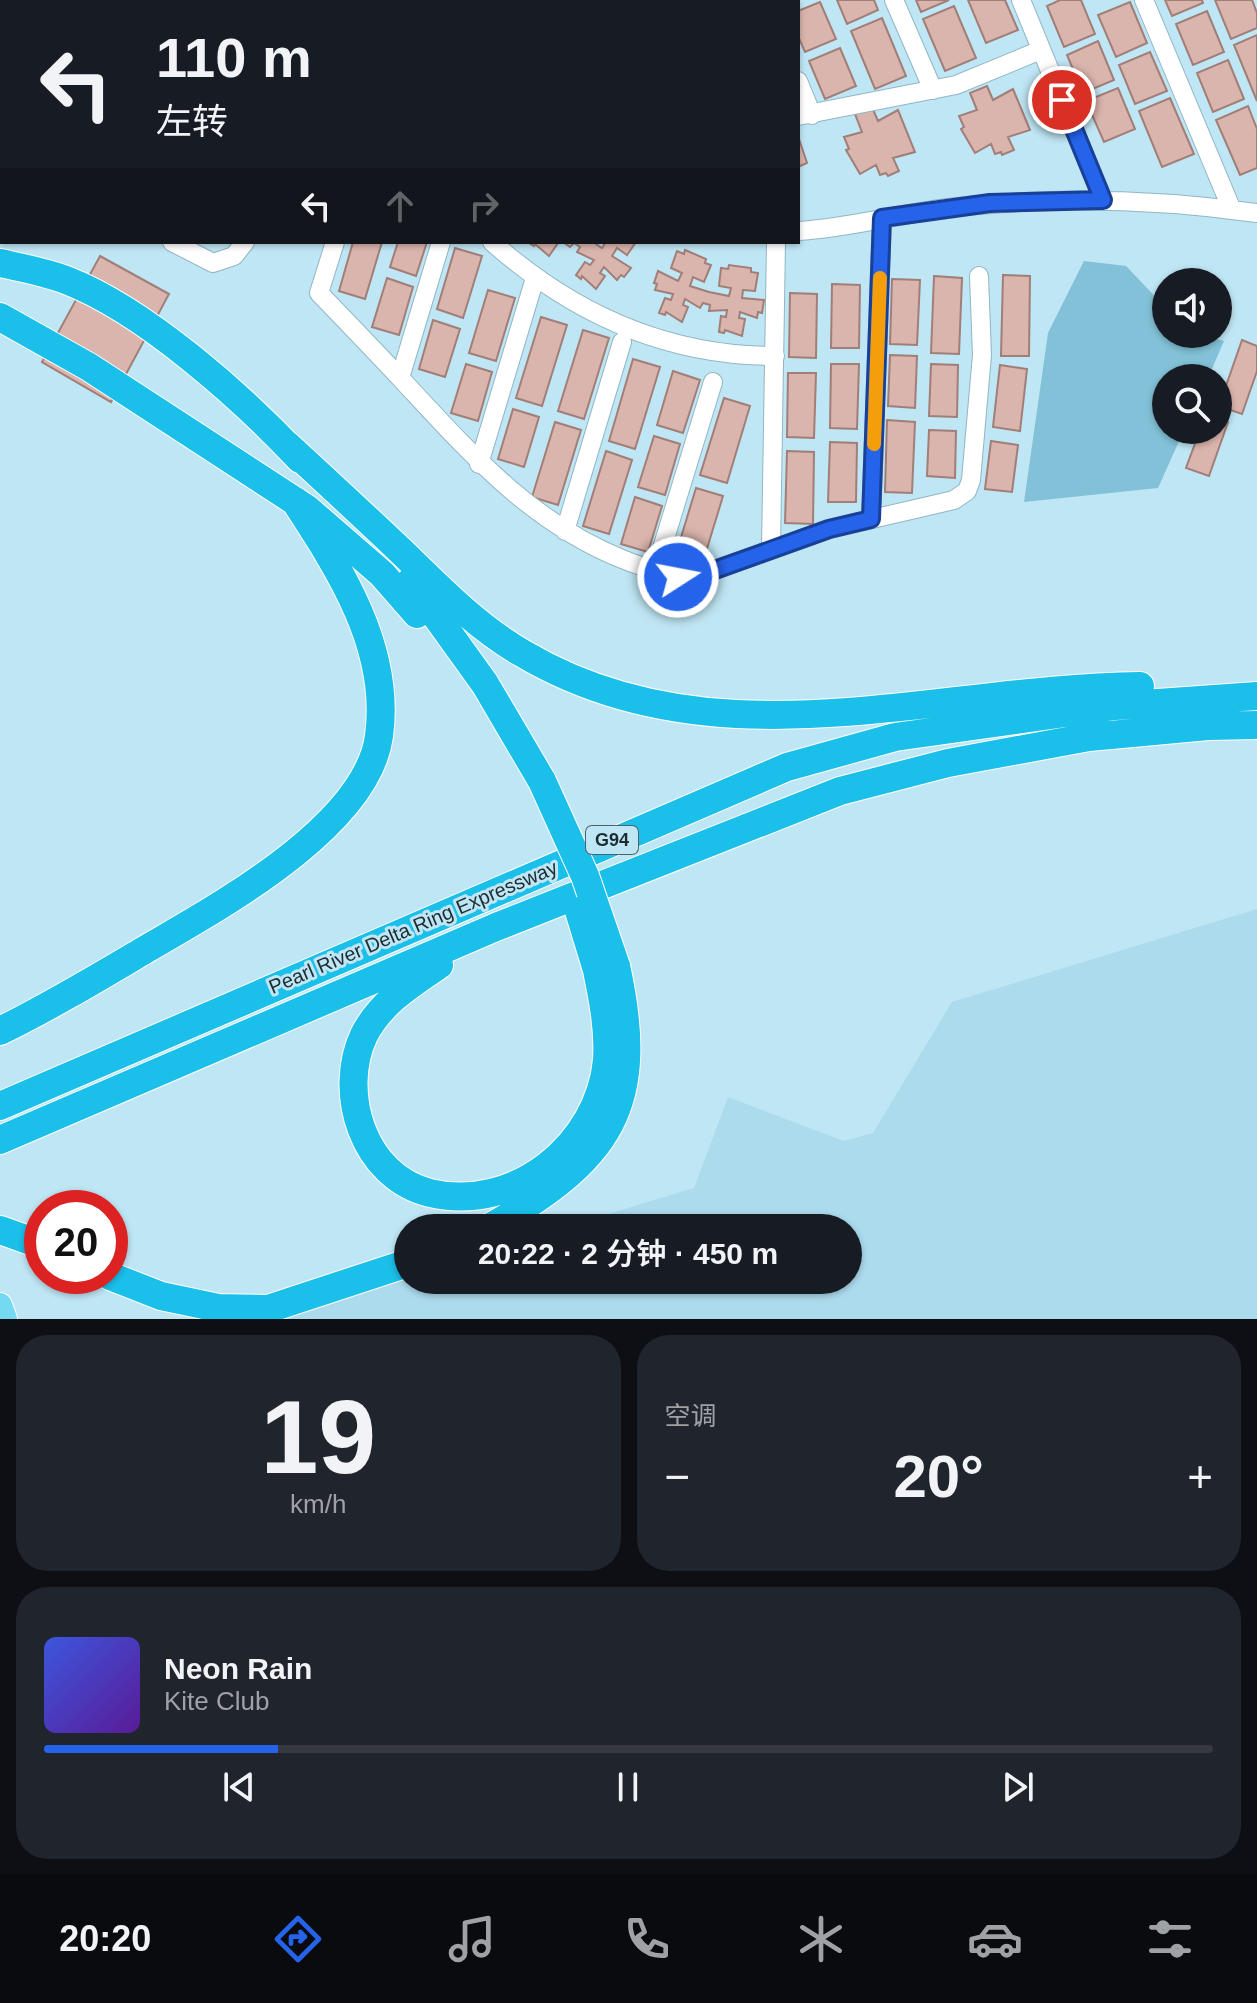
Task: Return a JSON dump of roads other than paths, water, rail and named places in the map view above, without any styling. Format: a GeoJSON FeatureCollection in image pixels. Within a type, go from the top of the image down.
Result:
{"type":"FeatureCollection","features":[{"type":"Feature","properties":{"kind":"highway"},"geometry":{"type":"LineString","coordinates":[[0,263],[65,280],[119,307],[177,349],[287,445],[441,590],[491,632],[521,653],[607,692],[696,713],[786,716],[891,710],[1114,687],[1257,694]]}},
{"type":"Feature","properties":{"kind":"highway"},"geometry":{"type":"LineString","coordinates":[[0,317],[89,367],[295,501],[382,574],[442,644],[534,786]]}},
{"type":"Feature","properties":{"kind":"highway"},"geometry":{"type":"LineString","coordinates":[[287,445],[424,596],[485,684],[534,786],[576,903],[607,968],[629,1044],[623,1087],[609,1124],[582,1163],[564,1179],[510,1214]]}},
{"type":"Feature","properties":{"kind":"highway"},"geometry":{"type":"LineString","coordinates":[[0,1031],[59,1002],[227,904],[290,856],[329,821],[363,780],[379,737],[378,689],[372,648],[356,603],[295,501]]}},
{"type":"Feature","properties":{"kind":"highway","name":"Pearl River Delta Ring Expressway"},"geometry":{"type":"LineString","coordinates":[[0,1106],[787,767],[895,737],[1115,706],[1257,694]]}},
{"type":"Feature","properties":{"kind":"highway","name":"Pearl River Delta Ring Expressway"},"geometry":{"type":"LineString","coordinates":[[0,1140],[496,927],[840,791],[948,763],[1089,737],[1208,726],[1257,725]]}},
{"type":"Feature","properties":{"kind":"highway"},"geometry":{"type":"LineString","coordinates":[[496,927],[406,987],[382,1009],[365,1034],[356,1059],[353,1092],[358,1122],[372,1152],[395,1175],[421,1190],[462,1197],[486,1195],[520,1183],[558,1159],[582,1132],[599,1098],[607,1062],[607,968]]}},
{"type":"Feature","properties":{"kind":"highway"},"geometry":{"type":"LineString","coordinates":[[0,1230],[24,1239]]}},
{"type":"Feature","properties":{"kind":"highway"},"geometry":{"type":"LineString","coordinates":[[128,1283],[161,1296],[218,1308],[268,1309],[394,1268]]}},
{"type":"Feature","properties":{"kind":"main road"},"geometry":{"type":"LineString","coordinates":[[0,1305],[5,1319]]}},
{"type":"Feature","properties":{"kind":"street"},"geometry":{"type":"LineString","coordinates":[[894,0],[933,90]]}},
{"type":"Feature","properties":{"kind":"street"},"geometry":{"type":"LineString","coordinates":[[1021,0],[1103,200]]}},
{"type":"Feature","properties":{"kind":"street"},"geometry":{"type":"LineString","coordinates":[[1144,0],[1232,210]]}},
{"type":"Feature","properties":{"kind":"street"},"geometry":{"type":"LineString","coordinates":[[800,91],[805,116],[956,85],[1041,50]]}},
{"type":"Feature","properties":{"kind":"street"},"geometry":{"type":"LineString","coordinates":[[800,231],[990,203],[1103,200],[1257,213]]}},
{"type":"Feature","properties":{"kind":"street"},"geometry":{"type":"LineString","coordinates":[[871,519],[882,218]]}},
{"type":"Feature","properties":{"kind":"street"},"geometry":{"type":"LineString","coordinates":[[176,244],[213,263],[234,256],[243,244]]}},
{"type":"Feature","properties":{"kind":"street"},"geometry":{"type":"LineString","coordinates":[[197,244],[224,252],[240,244]]}},
{"type":"Feature","properties":{"kind":"street"},"geometry":{"type":"LineString","coordinates":[[334,244],[319,293],[479,464],[521,501],[565,531],[610,554],[678,577],[698,576],[829,529],[954,500],[969,486],[982,355],[979,276]]}},
{"type":"Feature","properties":{"kind":"street"},"geometry":{"type":"LineString","coordinates":[[400,378],[440,244]]}},
{"type":"Feature","properties":{"kind":"street"},"geometry":{"type":"LineString","coordinates":[[494,244],[568,301],[611,322],[655,339],[701,350],[775,356]]}},
{"type":"Feature","properties":{"kind":"street"},"geometry":{"type":"LineString","coordinates":[[771,549],[776,244]]}},
{"type":"Feature","properties":{"kind":"street"},"geometry":{"type":"LineString","coordinates":[[479,464],[535,278]]}},
{"type":"Feature","properties":{"kind":"street"},"geometry":{"type":"LineString","coordinates":[[565,531],[622,342]]}},
{"type":"Feature","properties":{"kind":"street"},"geometry":{"type":"LineString","coordinates":[[655,571],[713,382]]}}]}
